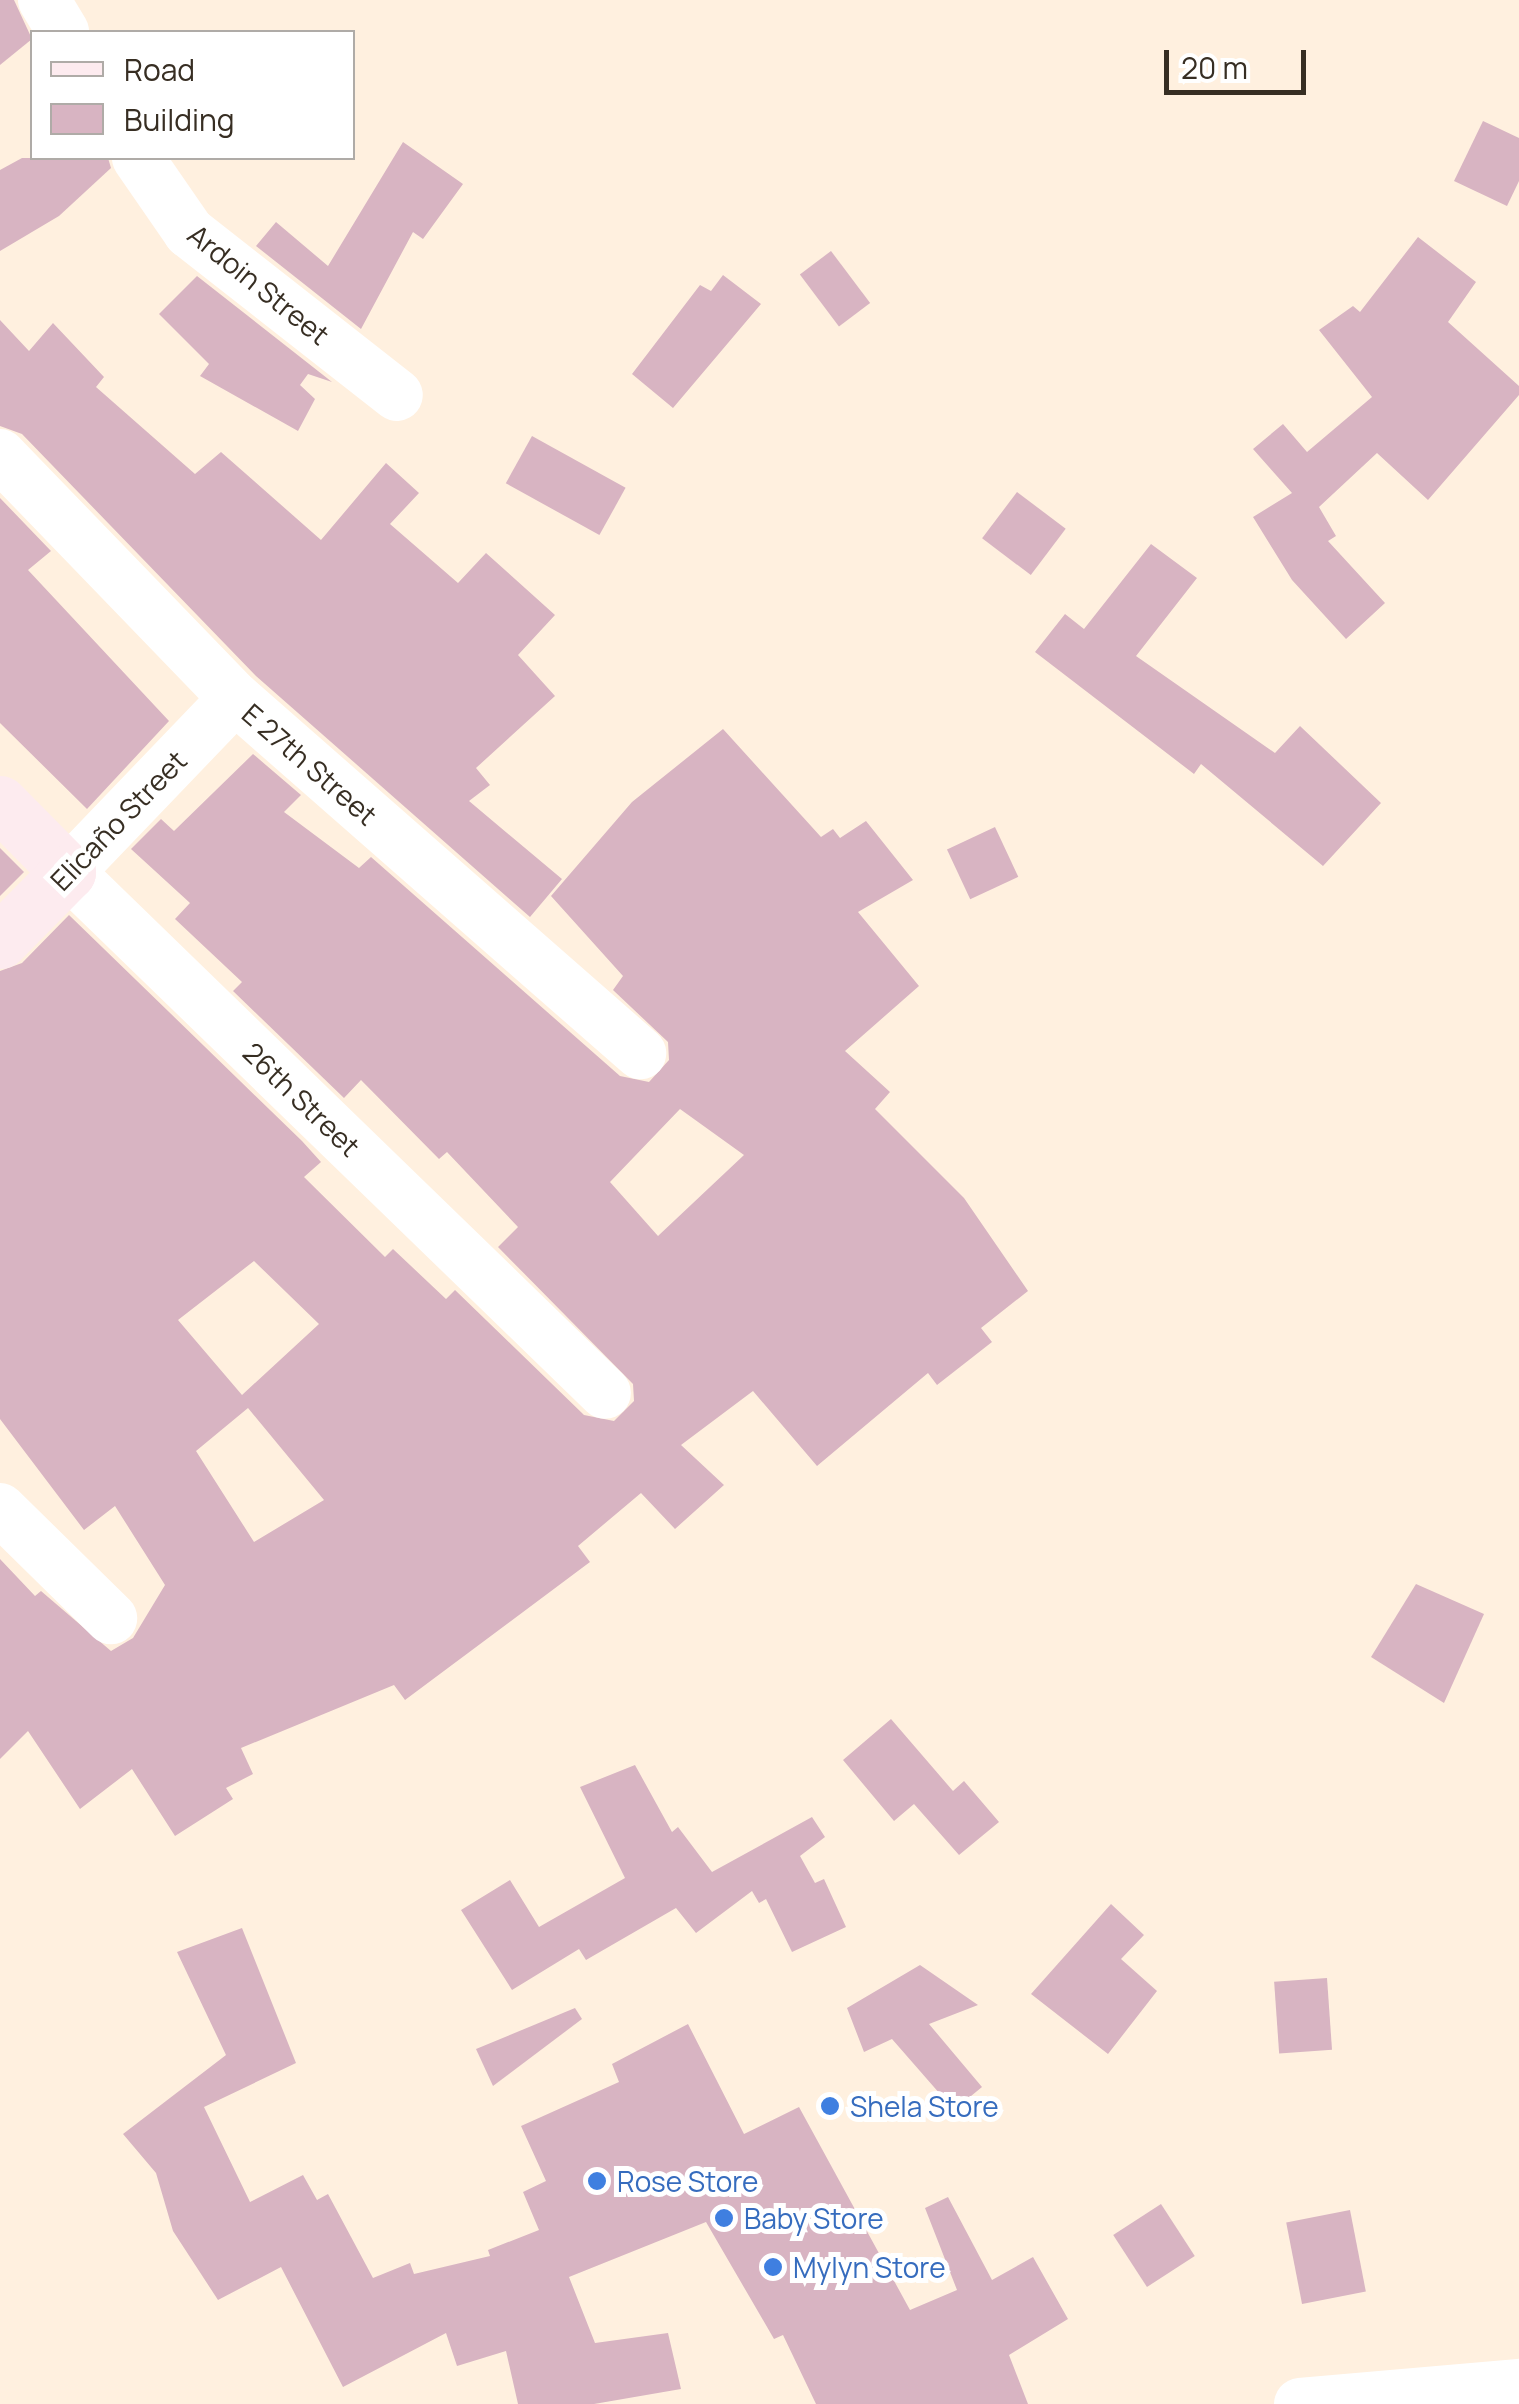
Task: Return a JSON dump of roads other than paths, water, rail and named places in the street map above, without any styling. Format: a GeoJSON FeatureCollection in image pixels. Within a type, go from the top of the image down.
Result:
{"type":"FeatureCollection","features":[{"type":"Feature","properties":{"kind":"street"},"geometry":{"type":"LineString","coordinates":[[44,0],[62,30]]}},
{"type":"Feature","properties":{"kind":"street","name":"Ardoin Street"},"geometry":{"type":"LineString","coordinates":[[139,160],[189,232],[398,395]]}},
{"type":"Feature","properties":{"kind":"street","name":"E 27th Street"},"geometry":{"type":"LineString","coordinates":[[0,455],[235,698],[640,1053]]}},
{"type":"Feature","properties":{"kind":"street","name":"Elicaño Street"},"geometry":{"type":"LineString","coordinates":[[0,941],[235,698]]}},
{"type":"Feature","properties":{"kind":"street","name":"26th Street"},"geometry":{"type":"LineString","coordinates":[[0,803],[606,1393]]}},
{"type":"Feature","properties":{"kind":"street"},"geometry":{"type":"LineString","coordinates":[[0,1509],[111,1618]]}},
{"type":"Feature","properties":{"kind":"street"},"geometry":{"type":"LineString","coordinates":[[1300,2404],[1519,2385]]}},
{"type":"Feature","properties":{"kind":"place","name":"Shela Store"},"geometry":{"type":"Point","coordinates":[830,2106]}},
{"type":"Feature","properties":{"kind":"place","name":"Rose Store"},"geometry":{"type":"Point","coordinates":[597,2181]}},
{"type":"Feature","properties":{"kind":"place","name":"Baby Store"},"geometry":{"type":"Point","coordinates":[724,2218]}},
{"type":"Feature","properties":{"kind":"place","name":"Mylyn Store"},"geometry":{"type":"Point","coordinates":[773,2267]}}]}
